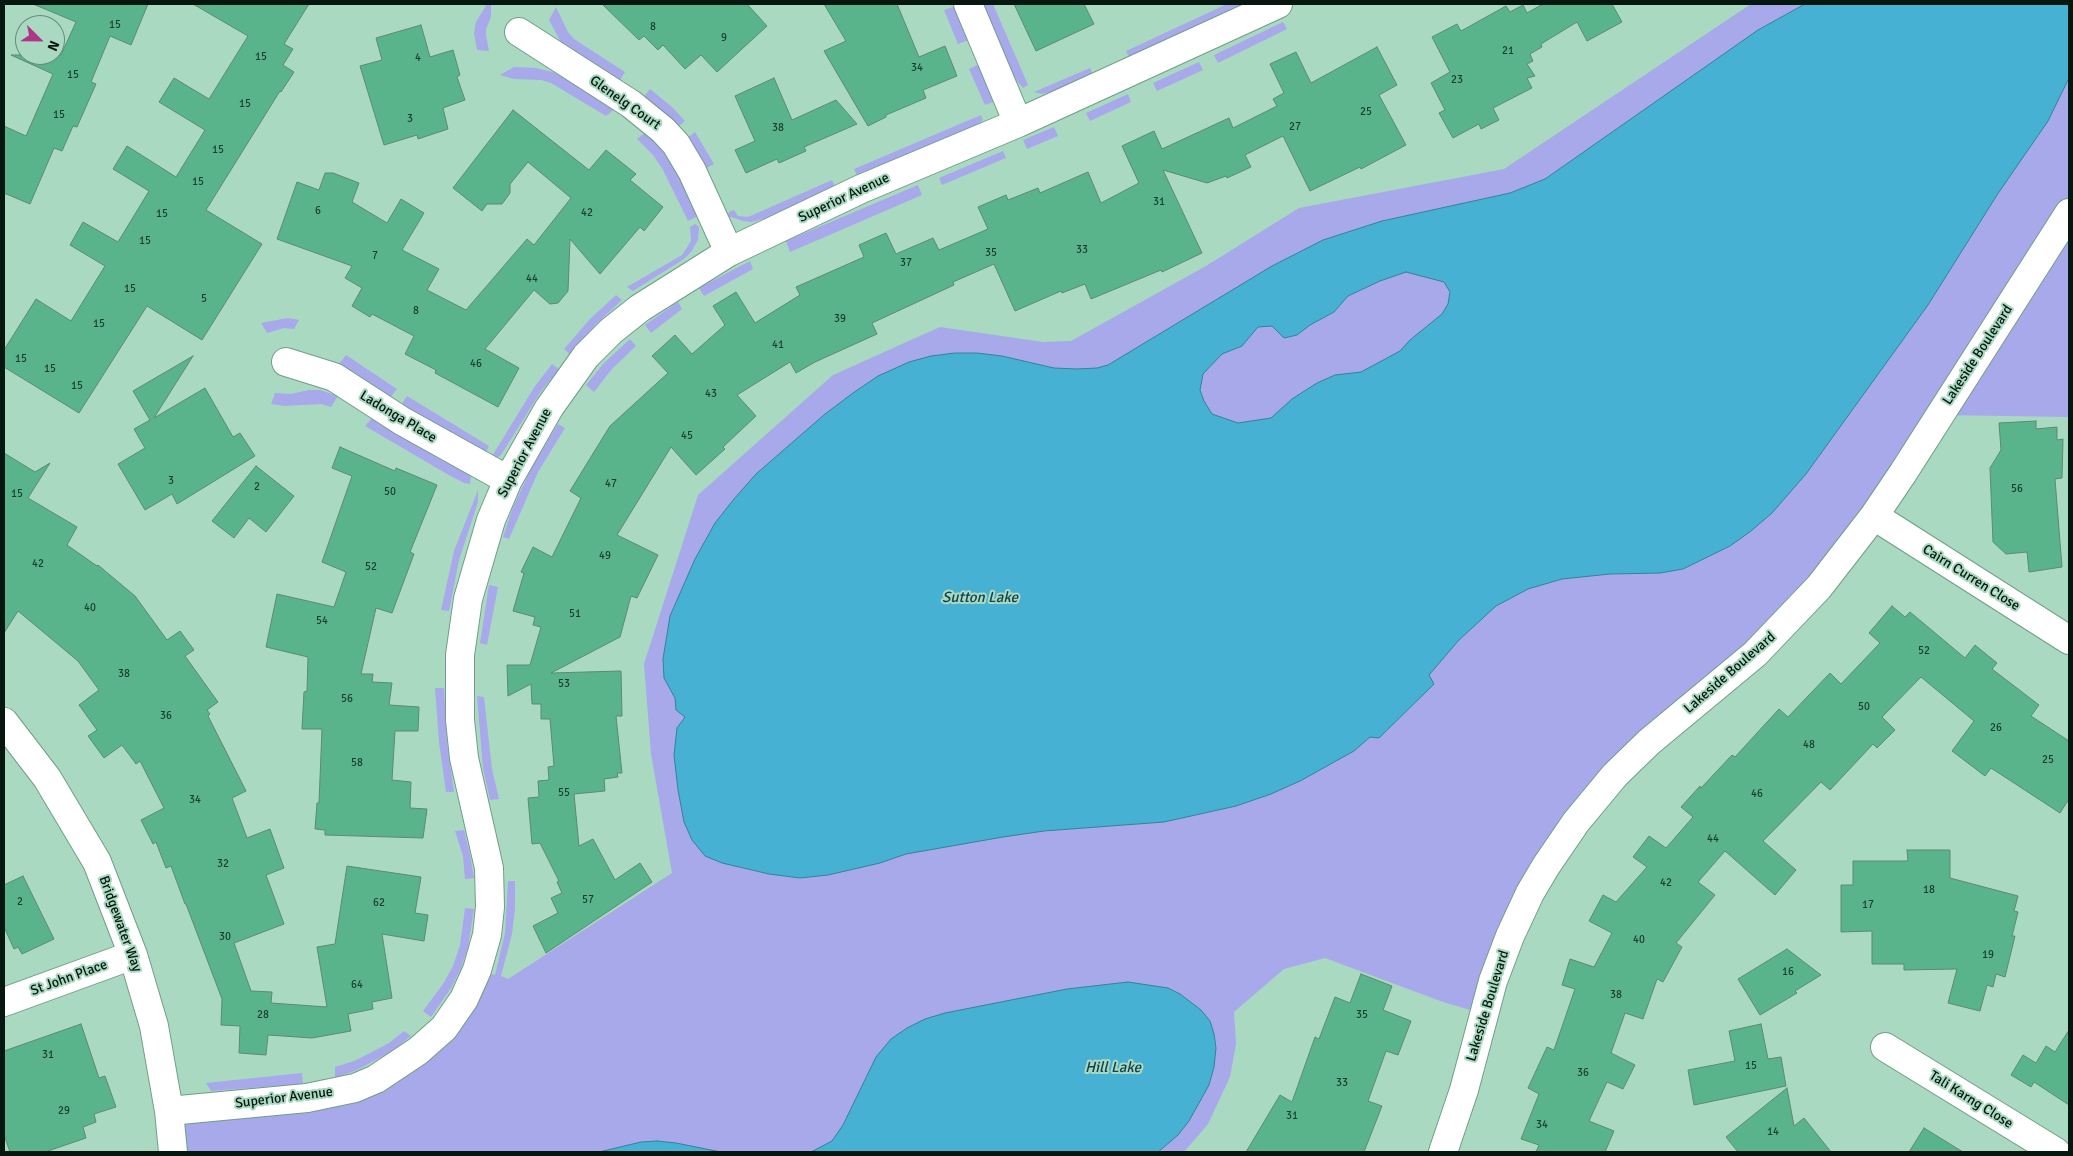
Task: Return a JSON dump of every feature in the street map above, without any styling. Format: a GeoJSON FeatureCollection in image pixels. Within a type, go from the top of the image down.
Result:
{"type":"FeatureCollection","features":[{"type":"Feature","properties":{"kind":"street"},"geometry":{"type":"LineString","coordinates":[[968,4],[1018,123]]}},
{"type":"Feature","properties":{"kind":"street","name":"Superior Avenue"},"geometry":{"type":"LineString","coordinates":[[169,1111],[307,1098],[355,1088],[376,1078],[418,1051],[444,1028],[464,999],[477,970],[487,935],[490,889],[489,868],[484,842],[464,758],[460,720],[460,656],[468,599],[491,520],[508,480],[549,408],[592,350],[640,308],[729,252],[861,189],[1018,123],[1278,4]]}},
{"type":"Feature","properties":{"kind":"street","name":"Glenelg Court"},"geometry":{"type":"LineString","coordinates":[[519,32],[631,104],[663,130],[676,144],[692,172],[729,252]]}},
{"type":"Feature","properties":{"kind":"street","name":"Lakeside Boulevard"},"geometry":{"type":"LineString","coordinates":[[1443,1152],[1464,1090],[1493,981],[1503,955],[1530,893],[1572,828],[1595,797],[1649,742],[1720,684],[1788,621],[1819,588],[1874,516],[2069,213]]}},
{"type":"Feature","properties":{"kind":"street","name":"Ladonga Place"},"geometry":{"type":"LineString","coordinates":[[286,362],[326,373],[402,421],[508,480]]}},
{"type":"Feature","properties":{"kind":"street","name":"Cairn Curren Close"},"geometry":{"type":"LineString","coordinates":[[1874,516],[2069,640]]}},
{"type":"Feature","properties":{"kind":"street","name":"Bridgewater Way"},"geometry":{"type":"LineString","coordinates":[[4,722],[47,778],[97,862],[134,955],[154,1026],[169,1111],[173,1152]]}},
{"type":"Feature","properties":{"kind":"street","name":"St John Place"},"geometry":{"type":"LineString","coordinates":[[4,1002],[134,955]]}},
{"type":"Feature","properties":{"kind":"street","name":"Tali Karng Close"},"geometry":{"type":"LineString","coordinates":[[1886,1047],[2056,1152]]}},
{"type":"Feature","properties":{"kind":"shaded area"},"geometry":{"type":"Polygon","coordinates":[[[487,4],[491,4],[491,17],[486,29],[489,51],[477,50],[474,33],[476,22],[487,4]]]}},
{"type":"Feature","properties":{"kind":"shaded area"},"geometry":{"type":"Polygon","coordinates":[[[981,4],[993,4],[1028,85],[1023,88],[1012,75],[981,4]]]}},
{"type":"Feature","properties":{"kind":"shaded area"},"geometry":{"type":"Polygon","coordinates":[[[1227,4],[1245,5],[1130,59],[1126,51],[1227,4]]]}},
{"type":"Feature","properties":{"kind":"shaded area"},"geometry":{"type":"Polygon","coordinates":[[[1751,4],[2069,4],[2069,417],[1940,415],[1874,516],[1576,822],[1484,1014],[1443,1002],[1325,958],[1284,969],[1234,1012],[1236,1044],[1230,1077],[1208,1124],[1184,1152],[173,1152],[169,1111],[307,1098],[397,1066],[477,970],[495,975],[505,933],[508,881],[515,881],[515,909],[512,934],[501,976],[508,979],[672,873],[651,754],[644,664],[698,495],[833,375],[940,327],[1043,342],[1071,341],[1206,266],[1299,208],[1504,169],[1751,4]]]}},
{"type":"Feature","properties":{"kind":"shaded area"},"geometry":{"type":"Polygon","coordinates":[[[956,6],[971,39],[958,44],[944,10],[956,6]]]}},
{"type":"Feature","properties":{"kind":"shaded area"},"geometry":{"type":"Polygon","coordinates":[[[556,7],[568,32],[574,39],[625,72],[619,82],[562,44],[549,20],[556,7]]]}},
{"type":"Feature","properties":{"kind":"shaded area"},"geometry":{"type":"Polygon","coordinates":[[[1283,22],[1287,29],[1218,63],[1214,55],[1283,22]]]}},
{"type":"Feature","properties":{"kind":"shaded area"},"geometry":{"type":"Polygon","coordinates":[[[1199,62],[1203,70],[1157,91],[1153,83],[1199,62]]]}},
{"type":"Feature","properties":{"kind":"shaded area"},"geometry":{"type":"Polygon","coordinates":[[[982,63],[995,101],[985,105],[969,69],[982,63]]]}},
{"type":"Feature","properties":{"kind":"shaded area"},"geometry":{"type":"Polygon","coordinates":[[[514,67],[536,68],[556,73],[616,108],[606,116],[551,83],[541,80],[514,79],[500,75],[514,67]]]}},
{"type":"Feature","properties":{"kind":"shaded area"},"geometry":{"type":"Polygon","coordinates":[[[1090,68],[1093,75],[1052,92],[1042,94],[1034,92],[1090,68]]]}},
{"type":"Feature","properties":{"kind":"shaded area"},"geometry":{"type":"Polygon","coordinates":[[[650,89],[672,107],[685,121],[677,128],[643,98],[650,89]]]}},
{"type":"Feature","properties":{"kind":"shaded area"},"geometry":{"type":"Polygon","coordinates":[[[1128,94],[1131,102],[1090,121],[1086,113],[1128,94]]]}},
{"type":"Feature","properties":{"kind":"shaded area"},"geometry":{"type":"Polygon","coordinates":[[[981,115],[983,120],[973,129],[858,178],[854,169],[981,115]]]}},
{"type":"Feature","properties":{"kind":"shaded area"},"geometry":{"type":"Polygon","coordinates":[[[1054,127],[1058,136],[1027,149],[1023,140],[1054,127]]]}},
{"type":"Feature","properties":{"kind":"shaded area"},"geometry":{"type":"Polygon","coordinates":[[[646,132],[665,150],[684,184],[698,216],[688,221],[662,168],[653,155],[637,139],[646,132]]]}},
{"type":"Feature","properties":{"kind":"shaded area"},"geometry":{"type":"Polygon","coordinates":[[[695,132],[714,164],[705,169],[686,139],[695,132]]]}},
{"type":"Feature","properties":{"kind":"shaded area"},"geometry":{"type":"Polygon","coordinates":[[[1003,151],[1006,158],[942,185],[939,178],[1003,151]]]}},
{"type":"Feature","properties":{"kind":"shaded area"},"geometry":{"type":"Polygon","coordinates":[[[832,180],[835,187],[767,218],[751,222],[728,216],[729,212],[734,210],[738,216],[748,217],[832,180]]]}},
{"type":"Feature","properties":{"kind":"shaded area"},"geometry":{"type":"Polygon","coordinates":[[[918,185],[922,195],[790,252],[786,241],[918,185]]]}},
{"type":"Feature","properties":{"kind":"shaded area"},"geometry":{"type":"Polygon","coordinates":[[[695,224],[699,227],[698,240],[684,259],[633,291],[627,287],[682,255],[691,241],[690,227],[695,224]]]}},
{"type":"Feature","properties":{"kind":"shaded area"},"geometry":{"type":"Polygon","coordinates":[[[750,261],[753,269],[704,296],[699,288],[750,261]]]}},
{"type":"Feature","properties":{"kind":"shaded area"},"geometry":{"type":"Polygon","coordinates":[[[616,295],[622,300],[596,324],[570,354],[564,349],[590,319],[616,295]]]}},
{"type":"Feature","properties":{"kind":"shaded area"},"geometry":{"type":"Polygon","coordinates":[[[678,302],[682,309],[651,333],[645,325],[678,302]]]}},
{"type":"Feature","properties":{"kind":"shaded area"},"geometry":{"type":"Polygon","coordinates":[[[288,318],[299,320],[294,329],[284,328],[267,333],[261,323],[288,318]]]}},
{"type":"Feature","properties":{"kind":"shaded area"},"geometry":{"type":"Polygon","coordinates":[[[630,339],[636,346],[611,370],[594,392],[586,385],[604,363],[630,339]]]}},
{"type":"Feature","properties":{"kind":"shaded area"},"geometry":{"type":"Polygon","coordinates":[[[346,355],[397,389],[389,399],[339,364],[346,355]]]}},
{"type":"Feature","properties":{"kind":"shaded area"},"geometry":{"type":"Polygon","coordinates":[[[552,364],[559,369],[541,391],[501,455],[497,458],[491,458],[535,386],[552,364]]]}},
{"type":"Feature","properties":{"kind":"shaded area"},"geometry":{"type":"Polygon","coordinates":[[[309,390],[320,390],[338,396],[331,407],[321,404],[284,406],[271,404],[275,393],[291,394],[309,390]]]}},
{"type":"Feature","properties":{"kind":"shaded area"},"geometry":{"type":"Polygon","coordinates":[[[407,396],[489,446],[484,456],[400,407],[407,396]]]}},
{"type":"Feature","properties":{"kind":"shaded area"},"geometry":{"type":"Polygon","coordinates":[[[373,417],[471,474],[470,484],[447,474],[365,426],[373,417]]]}},
{"type":"Feature","properties":{"kind":"shaded area"},"geometry":{"type":"Polygon","coordinates":[[[558,424],[565,428],[538,472],[509,539],[503,537],[513,507],[531,469],[558,424]]]}},
{"type":"Feature","properties":{"kind":"shaded area"},"geometry":{"type":"Polygon","coordinates":[[[478,490],[478,502],[459,560],[449,611],[441,610],[454,551],[478,490]]]}},
{"type":"Feature","properties":{"kind":"shaded area"},"geometry":{"type":"Polygon","coordinates":[[[489,585],[498,587],[487,645],[480,643],[489,585]]]}},
{"type":"Feature","properties":{"kind":"shaded area"},"geometry":{"type":"Polygon","coordinates":[[[435,688],[444,688],[447,742],[454,792],[446,792],[439,742],[435,688]]]}},
{"type":"Feature","properties":{"kind":"shaded area"},"geometry":{"type":"Polygon","coordinates":[[[477,696],[484,697],[492,769],[499,799],[490,800],[483,768],[477,696]]]}},
{"type":"Feature","properties":{"kind":"shaded area"},"geometry":{"type":"Polygon","coordinates":[[[464,830],[474,878],[465,879],[463,856],[455,831],[464,830]]]}},
{"type":"Feature","properties":{"kind":"shaded area"},"geometry":{"type":"Polygon","coordinates":[[[465,908],[474,909],[468,947],[461,968],[451,988],[431,1017],[423,1011],[443,984],[453,966],[460,945],[465,908]]]}},
{"type":"Feature","properties":{"kind":"shaded area"},"geometry":{"type":"Polygon","coordinates":[[[404,1031],[411,1036],[394,1050],[357,1070],[335,1078],[335,1067],[354,1061],[372,1052],[389,1043],[404,1031]]]}},
{"type":"Feature","properties":{"kind":"shaded area"},"geometry":{"type":"Polygon","coordinates":[[[302,1073],[303,1084],[211,1091],[206,1083],[302,1073]]]}},
{"type":"Feature","properties":{"kind":"water","name":"Sutton Lake"},"geometry":{"type":"Polygon","coordinates":[[[1805,4],[2069,4],[2069,78],[2048,121],[1997,195],[1928,305],[1806,474],[1772,513],[1751,531],[1730,546],[1683,569],[1660,573],[1610,574],[1562,579],[1528,589],[1496,606],[1459,640],[1429,675],[1434,684],[1379,738],[1370,737],[1354,751],[1300,781],[1271,794],[1236,806],[1164,822],[1044,831],[1003,837],[906,854],[880,863],[828,875],[800,878],[769,874],[722,863],[705,856],[692,840],[684,822],[674,755],[677,728],[685,717],[676,710],[675,698],[664,678],[663,659],[670,616],[695,559],[715,523],[756,474],[825,414],[878,376],[909,362],[931,356],[977,353],[1002,356],[1054,368],[1097,368],[1108,365],[1272,266],[1323,240],[1382,221],[1510,193],[1545,179],[1758,30],[1805,4]],[[1406,272],[1380,281],[1348,296],[1334,312],[1310,325],[1297,335],[1284,338],[1272,326],[1258,327],[1242,346],[1222,354],[1203,374],[1200,390],[1204,401],[1212,414],[1238,423],[1271,418],[1292,399],[1317,383],[1335,375],[1361,372],[1400,351],[1410,340],[1442,314],[1448,304],[1450,292],[1444,282],[1406,272]]]}},
{"type":"Feature","properties":{"kind":"water","name":"Hill Lake"},"geometry":{"type":"Polygon","coordinates":[[[1128,982],[1168,988],[1180,994],[1201,1010],[1210,1021],[1214,1034],[1216,1048],[1214,1067],[1209,1085],[1189,1121],[1178,1135],[1158,1152],[811,1152],[832,1141],[843,1125],[876,1057],[891,1039],[907,1028],[925,1019],[945,1013],[1067,989],[1128,982]]]}},
{"type":"Feature","properties":{"kind":"water"},"geometry":{"type":"Polygon","coordinates":[[[657,1141],[721,1152],[599,1152],[641,1142],[657,1141]]]}},
{"type":"Feature","properties":{"kind":"building"},"geometry":{"type":"Polygon","coordinates":[[[33,4],[148,4],[131,45],[110,36],[91,82],[96,84],[77,127],[73,126],[62,151],[54,148],[30,204],[4,193],[4,126],[26,136],[53,74],[33,65],[65,65],[65,46],[76,22],[65,17],[65,15],[59,15],[33,4]]]}},
{"type":"Feature","properties":{"kind":"building"},"geometry":{"type":"Polygon","coordinates":[[[193,4],[309,4],[284,44],[293,49],[283,65],[294,72],[280,91],[206,210],[262,244],[202,340],[147,306],[79,413],[4,367],[4,350],[36,299],[71,321],[105,266],[70,245],[83,222],[118,242],[149,191],[113,169],[127,146],[176,177],[205,130],[159,102],[174,78],[209,99],[248,36],[193,4]]]}},
{"type":"Feature","properties":{"kind":"building"},"geometry":{"type":"Polygon","coordinates":[[[602,4],[747,4],[767,26],[717,72],[701,55],[685,69],[663,45],[658,50],[644,36],[639,40],[602,4]]]}},
{"type":"Feature","properties":{"kind":"building"},"geometry":{"type":"Polygon","coordinates":[[[824,4],[897,4],[919,57],[945,46],[957,76],[923,90],[926,98],[886,115],[886,117],[868,126],[824,51],[846,41],[824,4]]]}},
{"type":"Feature","properties":{"kind":"building"},"geometry":{"type":"Polygon","coordinates":[[[1014,4],[1084,4],[1094,24],[1036,51],[1014,4]]]}},
{"type":"Feature","properties":{"kind":"building"},"geometry":{"type":"Polygon","coordinates":[[[1543,4],[1612,4],[1622,22],[1587,41],[1577,22],[1541,44],[1542,47],[1530,54],[1533,61],[1527,64],[1535,76],[1527,78],[1532,88],[1493,108],[1499,120],[1481,129],[1479,124],[1453,138],[1439,113],[1445,110],[1431,83],[1450,72],[1432,37],[1457,24],[1461,31],[1506,6],[1510,12],[1523,5],[1527,13],[1543,4]]]}},
{"type":"Feature","properties":{"kind":"building"},"geometry":{"type":"Polygon","coordinates":[[[421,25],[430,57],[453,50],[460,75],[457,77],[465,100],[443,108],[448,129],[418,139],[417,135],[384,145],[360,66],[382,60],[376,38],[421,25]]]}},
{"type":"Feature","properties":{"kind":"building"},"geometry":{"type":"Polygon","coordinates":[[[1377,47],[1397,85],[1379,95],[1406,145],[1361,169],[1360,167],[1310,191],[1283,136],[1245,155],[1251,167],[1227,178],[1226,176],[1207,183],[1163,170],[1202,253],[1162,272],[1161,270],[1091,299],[1085,284],[1062,293],[1061,291],[1015,311],[994,264],[953,282],[954,285],[872,323],[877,334],[815,362],[796,373],[790,362],[737,395],[756,416],[723,447],[725,449],[696,475],[671,447],[617,535],[658,555],[637,598],[631,596],[620,637],[551,673],[621,671],[622,716],[616,716],[622,773],[617,773],[618,777],[604,779],[605,791],[574,794],[579,846],[593,839],[615,880],[640,863],[652,882],[546,953],[533,926],[558,913],[551,898],[562,893],[557,882],[559,881],[540,843],[532,844],[528,798],[539,797],[538,781],[549,780],[548,767],[554,766],[550,719],[541,719],[541,704],[532,704],[531,684],[508,696],[507,665],[530,665],[541,627],[533,625],[535,617],[513,611],[524,573],[521,572],[533,547],[552,557],[581,498],[570,491],[610,426],[668,373],[652,356],[675,335],[692,354],[725,325],[713,306],[736,292],[755,323],[800,295],[796,287],[864,257],[859,245],[886,233],[896,254],[933,238],[939,250],[988,229],[978,207],[1006,195],[1008,200],[1038,188],[1040,193],[1088,172],[1101,203],[1139,183],[1122,146],[1154,131],[1162,149],[1229,118],[1233,128],[1277,106],[1273,99],[1284,93],[1270,64],[1296,52],[1311,83],[1377,47]]]}},
{"type":"Feature","properties":{"kind":"building"},"geometry":{"type":"Polygon","coordinates":[[[774,78],[792,120],[836,100],[857,124],[804,147],[806,151],[779,163],[777,159],[746,173],[735,150],[755,141],[735,96],[774,78]]]}},
{"type":"Feature","properties":{"kind":"building"},"geometry":{"type":"Polygon","coordinates":[[[513,110],[589,170],[606,150],[636,174],[630,180],[663,207],[644,231],[640,227],[600,274],[570,239],[568,291],[558,303],[550,304],[534,290],[485,349],[519,368],[498,407],[435,373],[436,370],[405,354],[414,336],[372,314],[370,317],[352,306],[362,288],[345,278],[352,266],[277,239],[297,182],[319,190],[325,173],[333,173],[359,183],[352,202],[387,223],[401,199],[424,213],[402,250],[439,269],[427,290],[466,310],[527,239],[534,245],[571,198],[528,162],[510,184],[510,193],[502,204],[487,204],[482,211],[453,188],[513,110]]]}},
{"type":"Feature","properties":{"kind":"building"},"geometry":{"type":"Polygon","coordinates":[[[193,356],[154,418],[205,388],[233,437],[240,433],[255,456],[177,504],[172,494],[145,510],[118,464],[145,448],[134,429],[150,420],[133,391],[193,356]]]}},
{"type":"Feature","properties":{"kind":"building"},"geometry":{"type":"Polygon","coordinates":[[[2036,421],[2036,429],[2057,427],[2057,440],[2063,439],[2062,478],[2055,479],[2062,567],[2029,572],[2027,552],[2006,554],[1993,542],[1990,468],[2001,450],[1999,423],[2036,421]]]}},
{"type":"Feature","properties":{"kind":"building"},"geometry":{"type":"Polygon","coordinates":[[[340,447],[395,471],[396,468],[437,485],[410,552],[414,554],[392,613],[376,608],[361,674],[373,674],[372,682],[392,683],[389,705],[419,707],[418,731],[395,731],[392,780],[411,782],[410,808],[427,809],[423,838],[325,835],[325,830],[315,829],[317,803],[319,803],[322,729],[302,729],[304,692],[307,691],[308,657],[266,647],[277,594],[334,607],[346,572],[322,562],[352,476],[332,468],[340,447]]]}},
{"type":"Feature","properties":{"kind":"building"},"geometry":{"type":"Polygon","coordinates":[[[4,453],[35,472],[50,463],[28,498],[77,527],[67,545],[98,565],[135,596],[167,640],[180,631],[194,650],[185,656],[218,702],[207,710],[210,714],[208,716],[246,791],[232,798],[247,838],[270,829],[284,868],[266,875],[284,924],[234,943],[251,991],[272,992],[271,1003],[327,1007],[317,947],[335,944],[347,866],[421,877],[415,913],[428,915],[424,941],[382,934],[392,998],[372,1002],[373,1009],[348,1014],[351,1031],[312,1038],[268,1035],[266,1055],[239,1053],[240,1026],[221,1025],[222,999],[186,904],[171,866],[166,868],[156,842],[153,844],[141,820],[164,808],[140,761],[136,764],[122,745],[104,758],[88,736],[97,730],[79,705],[99,690],[78,661],[18,611],[4,633],[4,453]]]}},
{"type":"Feature","properties":{"kind":"building"},"geometry":{"type":"Polygon","coordinates":[[[256,466],[294,496],[266,532],[249,518],[234,538],[212,521],[256,466]]]}},
{"type":"Feature","properties":{"kind":"building"},"geometry":{"type":"Polygon","coordinates":[[[1892,606],[1905,617],[1910,612],[1965,658],[1975,645],[1997,663],[1992,669],[2039,705],[2031,716],[2069,741],[2069,799],[2060,813],[1991,768],[1985,776],[1952,751],[1974,721],[1921,677],[1882,717],[1895,730],[1877,748],[1873,744],[1830,790],[1821,782],[1763,841],[1796,870],[1775,895],[1725,851],[1698,882],[1715,895],[1676,943],[1682,947],[1663,982],[1657,979],[1643,1019],[1625,1013],[1611,1053],[1635,1065],[1623,1089],[1607,1082],[1589,1121],[1614,1131],[1605,1152],[1536,1152],[1539,1145],[1521,1139],[1539,1094],[1528,1088],[1547,1047],[1554,1050],[1575,989],[1562,985],[1570,959],[1594,967],[1612,933],[1589,921],[1603,895],[1616,902],[1647,867],[1633,857],[1649,836],[1666,848],[1693,817],[1681,807],[1732,755],[1735,757],[1779,709],[1788,717],[1830,673],[1841,684],[1880,643],[1869,633],[1892,606]]]}},
{"type":"Feature","properties":{"kind":"building"},"geometry":{"type":"Polygon","coordinates":[[[1907,850],[1950,850],[1950,878],[2018,896],[2014,911],[2018,912],[2012,936],[2015,936],[2005,977],[1996,974],[1993,987],[1987,985],[1980,1011],[1948,1003],[1957,969],[1904,970],[1904,964],[1872,964],[1872,931],[1841,932],[1841,885],[1853,885],[1853,861],[1908,861],[1907,850]]]}},
{"type":"Feature","properties":{"kind":"building"},"geometry":{"type":"Polygon","coordinates":[[[23,876],[54,939],[22,954],[18,947],[14,949],[4,927],[4,885],[23,876]]]}},
{"type":"Feature","properties":{"kind":"building"},"geometry":{"type":"Polygon","coordinates":[[[1787,949],[1821,975],[1795,991],[1797,993],[1760,1015],[1738,979],[1787,949]]]}},
{"type":"Feature","properties":{"kind":"building"},"geometry":{"type":"Polygon","coordinates":[[[1361,974],[1392,986],[1383,1010],[1411,1021],[1398,1055],[1386,1051],[1368,1101],[1382,1106],[1364,1152],[1246,1152],[1280,1095],[1292,1102],[1315,1037],[1319,1039],[1335,997],[1350,1003],[1361,974]]]}},
{"type":"Feature","properties":{"kind":"building"},"geometry":{"type":"Polygon","coordinates":[[[81,1024],[99,1078],[105,1076],[116,1107],[94,1114],[96,1122],[83,1127],[86,1138],[45,1152],[10,1152],[4,1135],[4,1051],[81,1024]]]}},
{"type":"Feature","properties":{"kind":"building"},"geometry":{"type":"Polygon","coordinates":[[[1761,1024],[1768,1059],[1781,1057],[1786,1086],[1694,1105],[1688,1070],[1735,1061],[1729,1031],[1761,1024]]]}},
{"type":"Feature","properties":{"kind":"building"},"geometry":{"type":"Polygon","coordinates":[[[2069,1030],[2069,1105],[2034,1082],[2031,1087],[2011,1075],[2023,1055],[2036,1063],[2046,1046],[2055,1052],[2069,1030]]]}},
{"type":"Feature","properties":{"kind":"building"},"geometry":{"type":"Polygon","coordinates":[[[1787,1088],[1794,1126],[1804,1118],[1831,1152],[1738,1152],[1726,1137],[1787,1088]]]}},
{"type":"Feature","properties":{"kind":"building"},"geometry":{"type":"Polygon","coordinates":[[[1924,1128],[1963,1152],[1909,1152],[1924,1128]]]}}]}
